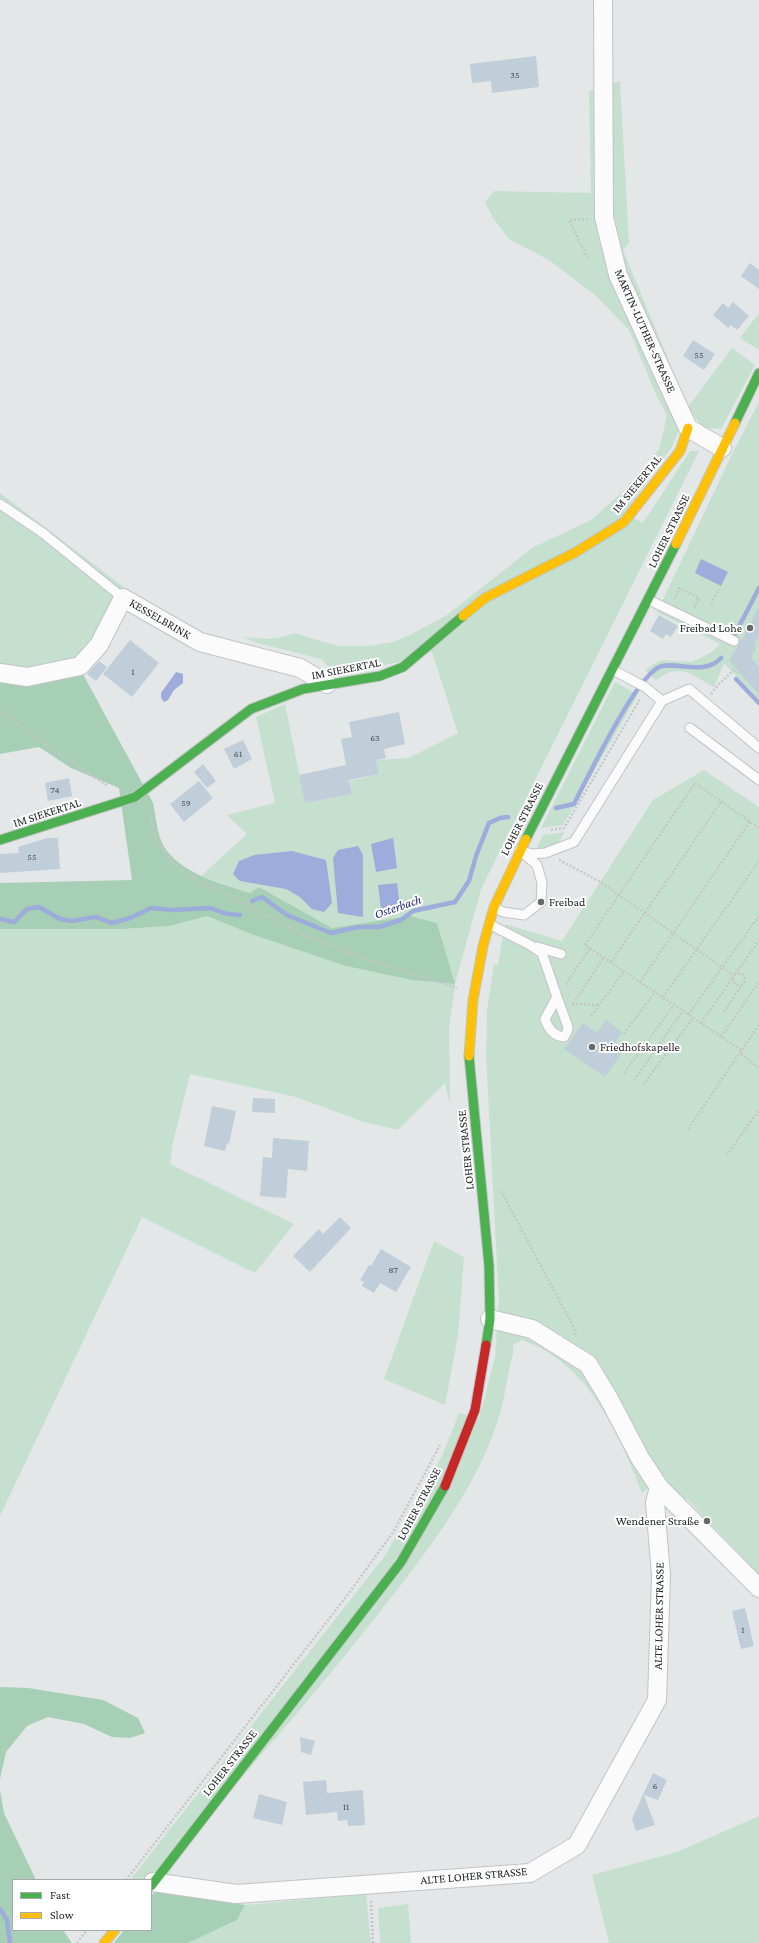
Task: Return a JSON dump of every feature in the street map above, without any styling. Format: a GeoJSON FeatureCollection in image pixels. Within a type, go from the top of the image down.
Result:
{"type":"FeatureCollection","features":[{"type":"Feature","properties":{"kind":"street","name":"MARTIN-LUTHER-STRASSE"},"geometry":{"type":"LineString","coordinates":[[603,0],[604,217],[618,275],[688,428]]}},
{"type":"Feature","properties":{"kind":"street","name":"LOHER STRASSE"},"geometry":{"type":"LineString","coordinates":[[152,1884],[401,1562],[444,1489],[475,1410],[490,1319],[489,1266],[469,1052],[473,1000],[489,924],[494,907],[520,850],[649,600],[759,373]]}},
{"type":"Feature","properties":{"kind":"street"},"geometry":{"type":"LineString","coordinates":[[688,428],[722,448]]}},
{"type":"Feature","properties":{"kind":"street","name":"IM SIEKERTAL"},"geometry":{"type":"LineString","coordinates":[[0,840],[135,797],[251,709],[302,689],[380,676],[403,666],[485,598],[576,552],[624,522],[680,451],[688,428]]}},
{"type":"Feature","properties":{"kind":"street","name":"KESSELBRINK"},"geometry":{"type":"LineString","coordinates":[[0,673],[27,677],[80,666],[99,645],[123,598],[200,642],[300,668],[327,684]]}},
{"type":"Feature","properties":{"kind":"street"},"geometry":{"type":"LineString","coordinates":[[490,1319],[532,1329],[588,1364],[609,1399],[640,1458],[659,1487],[759,1588]]}},
{"type":"Feature","properties":{"kind":"street","name":"ALTE LOHER STRASSE"},"geometry":{"type":"LineString","coordinates":[[152,1884],[236,1894],[530,1873],[577,1845],[657,1700],[662,1575],[655,1503],[659,1487]]}},
{"type":"Feature","properties":{"kind":"street"},"geometry":{"type":"LineString","coordinates":[[104,1943],[114,1931]]}},
{"type":"Feature","properties":{"kind":"lane"},"geometry":{"type":"LineString","coordinates":[[0,504],[43,533],[123,598]]}},
{"type":"Feature","properties":{"kind":"lane"},"geometry":{"type":"LineString","coordinates":[[649,600],[734,641]]}},
{"type":"Feature","properties":{"kind":"lane"},"geometry":{"type":"LineString","coordinates":[[613,669],[645,687],[662,700]]}},
{"type":"Feature","properties":{"kind":"lane"},"geometry":{"type":"LineString","coordinates":[[520,850],[531,854],[545,853],[574,842],[662,700],[690,689],[759,748]]}},
{"type":"Feature","properties":{"kind":"lane"},"geometry":{"type":"LineString","coordinates":[[690,728],[759,780]]}},
{"type":"Feature","properties":{"kind":"lane"},"geometry":{"type":"LineString","coordinates":[[494,907],[503,912],[524,916],[541,902],[542,883],[537,865],[520,850]]}},
{"type":"Feature","properties":{"kind":"lane"},"geometry":{"type":"LineString","coordinates":[[489,924],[530,945],[542,953],[558,1000]]}},
{"type":"Feature","properties":{"kind":"lane"},"geometry":{"type":"LineString","coordinates":[[530,945],[561,954]]}},
{"type":"Feature","properties":{"kind":"path"},"geometry":{"type":"LineString","coordinates":[[588,259],[568,220],[604,217]]}},
{"type":"Feature","properties":{"kind":"path"},"geometry":{"type":"LineString","coordinates":[[669,609],[679,588],[699,598],[689,619]]}},
{"type":"Feature","properties":{"kind":"path"},"geometry":{"type":"LineString","coordinates":[[711,604],[719,589]]}},
{"type":"Feature","properties":{"kind":"path"},"geometry":{"type":"LineString","coordinates":[[718,685],[736,668]]}},
{"type":"Feature","properties":{"kind":"path"},"geometry":{"type":"LineString","coordinates":[[0,711],[43,744],[107,786],[147,800],[155,837],[172,863],[196,879],[311,938],[368,960],[458,988]]}},
{"type":"Feature","properties":{"kind":"path"},"geometry":{"type":"LineString","coordinates":[[741,1050],[585,945],[695,783],[759,828]]}},
{"type":"Feature","properties":{"kind":"path"},"geometry":{"type":"LineString","coordinates":[[611,962],[721,802]]}},
{"type":"Feature","properties":{"kind":"path"},"geometry":{"type":"LineString","coordinates":[[640,982],[750,821]]}},
{"type":"Feature","properties":{"kind":"path"},"geometry":{"type":"LineString","coordinates":[[545,853],[599,881],[618,896],[734,974],[739,972],[743,974],[745,980],[744,983],[724,1012]]}},
{"type":"Feature","properties":{"kind":"path"},"geometry":{"type":"LineString","coordinates":[[663,997],[698,950],[759,861]]}},
{"type":"Feature","properties":{"kind":"path"},"geometry":{"type":"LineString","coordinates":[[688,1015],[759,916]]}},
{"type":"Feature","properties":{"kind":"path"},"geometry":{"type":"LineString","coordinates":[[701,1023],[759,940]]}},
{"type":"Feature","properties":{"kind":"path"},"geometry":{"type":"LineString","coordinates":[[590,948],[558,1000],[573,1004],[599,1005]]}},
{"type":"Feature","properties":{"kind":"path"},"geometry":{"type":"LineString","coordinates":[[573,1004],[604,958]]}},
{"type":"Feature","properties":{"kind":"path"},"geometry":{"type":"LineString","coordinates":[[591,1016],[624,971]]}},
{"type":"Feature","properties":{"kind":"path"},"geometry":{"type":"LineString","coordinates":[[732,979],[735,985],[744,983]]}},
{"type":"Feature","properties":{"kind":"path"},"geometry":{"type":"LineString","coordinates":[[456,994],[459,981]]}},
{"type":"Feature","properties":{"kind":"path"},"geometry":{"type":"LineString","coordinates":[[721,1037],[759,982]]}},
{"type":"Feature","properties":{"kind":"path"},"geometry":{"type":"LineString","coordinates":[[624,1034],[655,992]]}},
{"type":"Feature","properties":{"kind":"path"},"geometry":{"type":"LineString","coordinates":[[624,1073],[674,1005]]}},
{"type":"Feature","properties":{"kind":"path"},"geometry":{"type":"LineString","coordinates":[[634,1080],[683,1011]]}},
{"type":"Feature","properties":{"kind":"path"},"geometry":{"type":"LineString","coordinates":[[643,1085],[692,1018]]}},
{"type":"Feature","properties":{"kind":"path"},"geometry":{"type":"LineString","coordinates":[[688,1129],[759,1026]]}},
{"type":"Feature","properties":{"kind":"path"},"geometry":{"type":"LineString","coordinates":[[741,1054],[759,1068]]}},
{"type":"Feature","properties":{"kind":"path"},"geometry":{"type":"LineString","coordinates":[[727,1155],[759,1110]]}},
{"type":"Feature","properties":{"kind":"path"},"geometry":{"type":"LineString","coordinates":[[127,1879],[346,1597],[394,1531],[433,1460],[442,1439]]}},
{"type":"Feature","properties":{"kind":"path"},"geometry":{"type":"LineString","coordinates":[[370,1884],[373,1943]]}},
{"type":"Feature","properties":{"kind":"path"},"geometry":{"type":"LineString","coordinates":[[77,1943],[86,1931]]}},
{"type":"Feature","properties":{"kind":"green space"},"geometry":{"type":"Polygon","coordinates":[[[620,81],[629,243],[623,250],[688,407],[732,348],[755,365],[721,429],[703,428],[688,408],[672,447],[624,513],[643,523],[690,451],[699,451],[481,889],[455,984],[368,924],[332,928],[259,887],[250,893],[201,876],[247,834],[227,815],[275,803],[256,717],[285,704],[305,803],[352,794],[350,781],[379,774],[376,760],[409,758],[458,733],[432,652],[400,662],[336,674],[321,659],[257,643],[243,637],[268,639],[283,637],[294,633],[338,646],[370,646],[393,642],[410,635],[447,615],[532,548],[591,520],[625,490],[659,449],[667,416],[657,397],[629,330],[595,295],[549,260],[510,240],[493,218],[485,202],[494,191],[591,193],[589,91],[620,81]]]}},
{"type":"Feature","properties":{"kind":"green space"},"geometry":{"type":"Polygon","coordinates":[[[759,313],[759,350],[740,338],[759,313]]]}},
{"type":"Feature","properties":{"kind":"green space"},"geometry":{"type":"Polygon","coordinates":[[[759,402],[759,699],[724,663],[714,687],[686,672],[672,672],[656,680],[645,670],[661,660],[692,662],[712,652],[720,644],[657,612],[734,450],[759,402]]]}},
{"type":"Feature","properties":{"kind":"green space"},"geometry":{"type":"Polygon","coordinates":[[[0,493],[125,588],[96,644],[78,665],[26,672],[0,667],[0,493]]]}},
{"type":"Feature","properties":{"kind":"green space"},"geometry":{"type":"Polygon","coordinates":[[[78,665],[153,803],[161,840],[170,855],[190,870],[214,881],[250,893],[259,887],[332,928],[410,916],[437,923],[455,984],[412,980],[346,966],[251,934],[207,916],[170,926],[123,929],[0,929],[0,883],[132,880],[119,788],[71,768],[39,747],[0,754],[0,667],[26,672],[78,665]]]}},
{"type":"Feature","properties":{"kind":"green space"},"geometry":{"type":"Polygon","coordinates":[[[615,682],[638,695],[563,825],[541,828],[615,682]]]}},
{"type":"Feature","properties":{"kind":"green space"},"geometry":{"type":"Polygon","coordinates":[[[704,770],[759,807],[759,1574],[687,1499],[682,1504],[660,1479],[642,1493],[623,1447],[611,1424],[583,1383],[566,1365],[545,1351],[522,1340],[513,1345],[513,1354],[502,1404],[488,1447],[460,1501],[426,1552],[318,1689],[152,1879],[131,1879],[384,1557],[442,1456],[459,1413],[479,1419],[495,1357],[499,1303],[486,1056],[487,1010],[494,965],[498,964],[505,924],[562,941],[653,800],[704,770]]]}},
{"type":"Feature","properties":{"kind":"green space"},"geometry":{"type":"Polygon","coordinates":[[[565,832],[558,844],[539,851],[537,848],[543,835],[565,832]]]}},
{"type":"Feature","properties":{"kind":"green space"},"geometry":{"type":"Polygon","coordinates":[[[207,916],[251,934],[347,966],[414,980],[455,984],[449,1029],[450,1105],[445,1083],[398,1130],[361,1121],[296,1097],[190,1074],[173,1142],[170,1164],[294,1224],[255,1273],[142,1217],[0,1516],[0,929],[123,929],[170,926],[207,916]]]}},
{"type":"Feature","properties":{"kind":"green space"},"geometry":{"type":"Polygon","coordinates":[[[434,1241],[464,1257],[458,1336],[445,1405],[384,1379],[434,1241]]]}},
{"type":"Feature","properties":{"kind":"green space"},"geometry":{"type":"Polygon","coordinates":[[[0,1687],[28,1688],[103,1700],[138,1718],[145,1733],[130,1738],[112,1737],[84,1724],[48,1717],[27,1726],[6,1752],[0,1779],[0,1687]]]}},
{"type":"Feature","properties":{"kind":"green space"},"geometry":{"type":"Polygon","coordinates":[[[0,1790],[4,1813],[36,1879],[12,1879],[12,1931],[64,1931],[72,1943],[0,1943],[0,1790]]]}},
{"type":"Feature","properties":{"kind":"green space"},"geometry":{"type":"Polygon","coordinates":[[[759,1816],[759,1943],[609,1943],[592,1875],[677,1852],[759,1816]]]}},
{"type":"Feature","properties":{"kind":"green space"},"geometry":{"type":"Polygon","coordinates":[[[157,1889],[245,1905],[237,1920],[188,1943],[114,1943],[123,1931],[152,1931],[152,1895],[157,1889]]]}},
{"type":"Feature","properties":{"kind":"green space"},"geometry":{"type":"Polygon","coordinates":[[[366,1894],[371,1943],[188,1943],[237,1920],[245,1905],[366,1894]]]}},
{"type":"Feature","properties":{"kind":"green space"},"geometry":{"type":"Polygon","coordinates":[[[408,1904],[411,1943],[380,1943],[378,1908],[408,1904]]]}},
{"type":"Feature","properties":{"kind":"water"},"geometry":{"type":"Polygon","coordinates":[[[701,559],[728,572],[721,586],[695,573],[701,559]]]}},
{"type":"Feature","properties":{"kind":"water"},"geometry":{"type":"Polygon","coordinates":[[[176,672],[183,674],[183,683],[174,690],[168,700],[164,702],[161,698],[161,693],[176,672]]]}},
{"type":"Feature","properties":{"kind":"water"},"geometry":{"type":"Polygon","coordinates":[[[393,838],[397,868],[376,872],[371,844],[393,838]]]}},
{"type":"Feature","properties":{"kind":"water"},"geometry":{"type":"Polygon","coordinates":[[[358,846],[363,855],[363,917],[338,913],[333,858],[338,850],[358,846]]]}},
{"type":"Feature","properties":{"kind":"water"},"geometry":{"type":"Polygon","coordinates":[[[292,851],[326,860],[332,903],[324,912],[312,909],[300,897],[286,889],[240,881],[233,874],[239,861],[254,855],[292,851]]]}},
{"type":"Feature","properties":{"kind":"water"},"geometry":{"type":"Polygon","coordinates":[[[397,883],[400,907],[381,909],[378,885],[397,883]]]}},
{"type":"Feature","properties":{"kind":"building"},"geometry":{"type":"Polygon","coordinates":[[[536,56],[539,87],[492,93],[491,81],[472,83],[470,64],[536,56]]]}},
{"type":"Feature","properties":{"kind":"building"},"geometry":{"type":"Polygon","coordinates":[[[750,263],[759,270],[759,289],[741,276],[750,263]]]}},
{"type":"Feature","properties":{"kind":"building"},"geometry":{"type":"Polygon","coordinates":[[[733,302],[749,316],[737,330],[731,325],[728,328],[713,315],[723,303],[728,308],[733,302]]]}},
{"type":"Feature","properties":{"kind":"building"},"geometry":{"type":"Polygon","coordinates":[[[693,340],[715,354],[704,370],[683,356],[693,340]]]}},
{"type":"Feature","properties":{"kind":"building","name":"Freibad Lohe"},"geometry":{"type":"Polygon","coordinates":[[[759,607],[759,636],[754,646],[756,647],[751,658],[759,667],[759,694],[729,661],[759,607]]]}},
{"type":"Feature","properties":{"kind":"building"},"geometry":{"type":"Polygon","coordinates":[[[659,615],[678,626],[671,637],[666,634],[663,639],[650,631],[659,615]]]}},
{"type":"Feature","properties":{"kind":"building"},"geometry":{"type":"Polygon","coordinates":[[[130,640],[159,663],[132,697],[103,674],[130,640]]]}},
{"type":"Feature","properties":{"kind":"building"},"geometry":{"type":"Polygon","coordinates":[[[99,661],[107,667],[96,681],[87,674],[99,661]]]}},
{"type":"Feature","properties":{"kind":"building"},"geometry":{"type":"Polygon","coordinates":[[[399,712],[405,744],[384,749],[386,758],[376,760],[379,774],[349,780],[352,794],[305,803],[299,775],[346,765],[341,739],[352,737],[349,722],[399,712]]]}},
{"type":"Feature","properties":{"kind":"building"},"geometry":{"type":"Polygon","coordinates":[[[243,740],[252,759],[234,769],[224,749],[243,740]]]}},
{"type":"Feature","properties":{"kind":"building"},"geometry":{"type":"Polygon","coordinates":[[[203,764],[216,781],[207,788],[194,772],[203,764]]]}},
{"type":"Feature","properties":{"kind":"building"},"geometry":{"type":"Polygon","coordinates":[[[69,778],[72,796],[48,801],[45,783],[69,778]]]}},
{"type":"Feature","properties":{"kind":"building"},"geometry":{"type":"Polygon","coordinates":[[[199,781],[213,798],[184,822],[170,804],[199,781]]]}},
{"type":"Feature","properties":{"kind":"building"},"geometry":{"type":"Polygon","coordinates":[[[47,838],[58,838],[60,869],[0,873],[0,854],[19,853],[18,847],[47,838]]]}},
{"type":"Feature","properties":{"kind":"building","name":"Friedhofskapelle"},"geometry":{"type":"Polygon","coordinates":[[[606,1020],[622,1032],[614,1044],[623,1051],[605,1077],[564,1049],[583,1023],[597,1033],[606,1020]]]}},
{"type":"Feature","properties":{"kind":"building"},"geometry":{"type":"Polygon","coordinates":[[[253,1098],[275,1099],[275,1113],[252,1112],[253,1098]]]}},
{"type":"Feature","properties":{"kind":"building"},"geometry":{"type":"Polygon","coordinates":[[[212,1106],[236,1111],[229,1144],[227,1143],[225,1151],[204,1146],[212,1106]]]}},
{"type":"Feature","properties":{"kind":"building"},"geometry":{"type":"Polygon","coordinates":[[[273,1138],[309,1141],[307,1171],[288,1169],[286,1198],[260,1196],[263,1157],[272,1158],[273,1138]]]}},
{"type":"Feature","properties":{"kind":"building"},"geometry":{"type":"Polygon","coordinates":[[[340,1217],[351,1228],[310,1272],[293,1256],[319,1229],[323,1234],[340,1217]]]}},
{"type":"Feature","properties":{"kind":"building"},"geometry":{"type":"Polygon","coordinates":[[[381,1249],[411,1267],[396,1292],[380,1283],[374,1293],[362,1286],[364,1282],[360,1280],[369,1265],[371,1266],[381,1249]]]}},
{"type":"Feature","properties":{"kind":"building"},"geometry":{"type":"Polygon","coordinates":[[[745,1608],[754,1646],[741,1649],[732,1611],[745,1608]]]}},
{"type":"Feature","properties":{"kind":"building"},"geometry":{"type":"Polygon","coordinates":[[[300,1737],[315,1741],[311,1755],[301,1752],[300,1737]]]}},
{"type":"Feature","properties":{"kind":"building"},"geometry":{"type":"Polygon","coordinates":[[[653,1773],[667,1780],[658,1800],[644,1795],[655,1825],[636,1831],[632,1819],[653,1773]]]}},
{"type":"Feature","properties":{"kind":"building"},"geometry":{"type":"Polygon","coordinates":[[[326,1780],[327,1793],[363,1790],[365,1825],[348,1826],[347,1820],[338,1821],[337,1812],[306,1815],[303,1782],[326,1780]]]}},
{"type":"Feature","properties":{"kind":"building"},"geometry":{"type":"Polygon","coordinates":[[[259,1794],[287,1802],[282,1825],[253,1818],[259,1794]]]}},
{"type":"Feature","properties":{"kind":"waterway","name":"Osterbach"},"geometry":{"type":"LineString","coordinates":[[734,636],[759,588]]}},
{"type":"Feature","properties":{"kind":"waterway","name":"Osterbach"},"geometry":{"type":"LineString","coordinates":[[556,808],[574,804],[625,708],[649,675],[659,667],[665,665],[698,667],[714,664],[721,658]]}},
{"type":"Feature","properties":{"kind":"waterway"},"geometry":{"type":"LineString","coordinates":[[736,679],[759,703]]}},
{"type":"Feature","properties":{"kind":"waterway","name":"Osterbach"},"geometry":{"type":"LineString","coordinates":[[252,901],[262,897],[287,915],[331,933],[358,927],[379,927],[401,920],[413,911],[455,902],[469,881],[476,856],[489,823],[500,818],[508,817]]}},
{"type":"Feature","properties":{"kind":"waterway","name":"Osterbach"},"geometry":{"type":"LineString","coordinates":[[0,919],[14,922],[27,909],[39,907],[60,919],[72,921],[96,917],[112,923],[130,918],[151,908],[173,910],[210,908],[227,914],[240,915]]}},
{"type":"Feature","properties":{"kind":"waterway"},"geometry":{"type":"LineString","coordinates":[[0,1909],[7,1920],[10,1943]]}},
{"type":"Feature","properties":{"kind":"traffic: fast"},"geometry":{"type":"LineString","coordinates":[[735,423],[759,373]]}},
{"type":"Feature","properties":{"kind":"traffic: fast"},"geometry":{"type":"LineString","coordinates":[[526,839],[676,544]]}},
{"type":"Feature","properties":{"kind":"traffic: fast"},"geometry":{"type":"LineString","coordinates":[[0,840],[135,797],[251,709],[303,689],[380,676],[403,667],[463,616]]}},
{"type":"Feature","properties":{"kind":"traffic: fast"},"geometry":{"type":"LineString","coordinates":[[469,1056],[489,1266],[490,1319],[486,1345]]}},
{"type":"Feature","properties":{"kind":"traffic: fast"},"geometry":{"type":"LineString","coordinates":[[152,1885],[401,1562],[445,1486]]}},
{"type":"Feature","properties":{"kind":"traffic: slow"},"geometry":{"type":"LineString","coordinates":[[676,544],[735,423]]}},
{"type":"Feature","properties":{"kind":"traffic: slow"},"geometry":{"type":"LineString","coordinates":[[463,616],[485,598],[576,552],[624,522],[680,451],[688,428]]}},
{"type":"Feature","properties":{"kind":"traffic: slow"},"geometry":{"type":"LineString","coordinates":[[469,1056],[473,1000],[483,946],[494,907],[526,839]]}},
{"type":"Feature","properties":{"kind":"traffic: slow"},"geometry":{"type":"LineString","coordinates":[[104,1943],[114,1931]]}},
{"type":"Feature","properties":{"kind":"traffic: jam"},"geometry":{"type":"LineString","coordinates":[[445,1486],[475,1410],[486,1345]]}},
{"type":"Feature","properties":{"kind":"place","name":"Freibad Lohe"},"geometry":{"type":"Point","coordinates":[750,628]}},
{"type":"Feature","properties":{"kind":"place","name":"Freibad"},"geometry":{"type":"Point","coordinates":[541,902]}},
{"type":"Feature","properties":{"kind":"place","name":"Friedhofskapelle"},"geometry":{"type":"Point","coordinates":[592,1047]}},
{"type":"Feature","properties":{"kind":"place","name":"Wendener Straße"},"geometry":{"type":"Point","coordinates":[707,1521]}}]}
